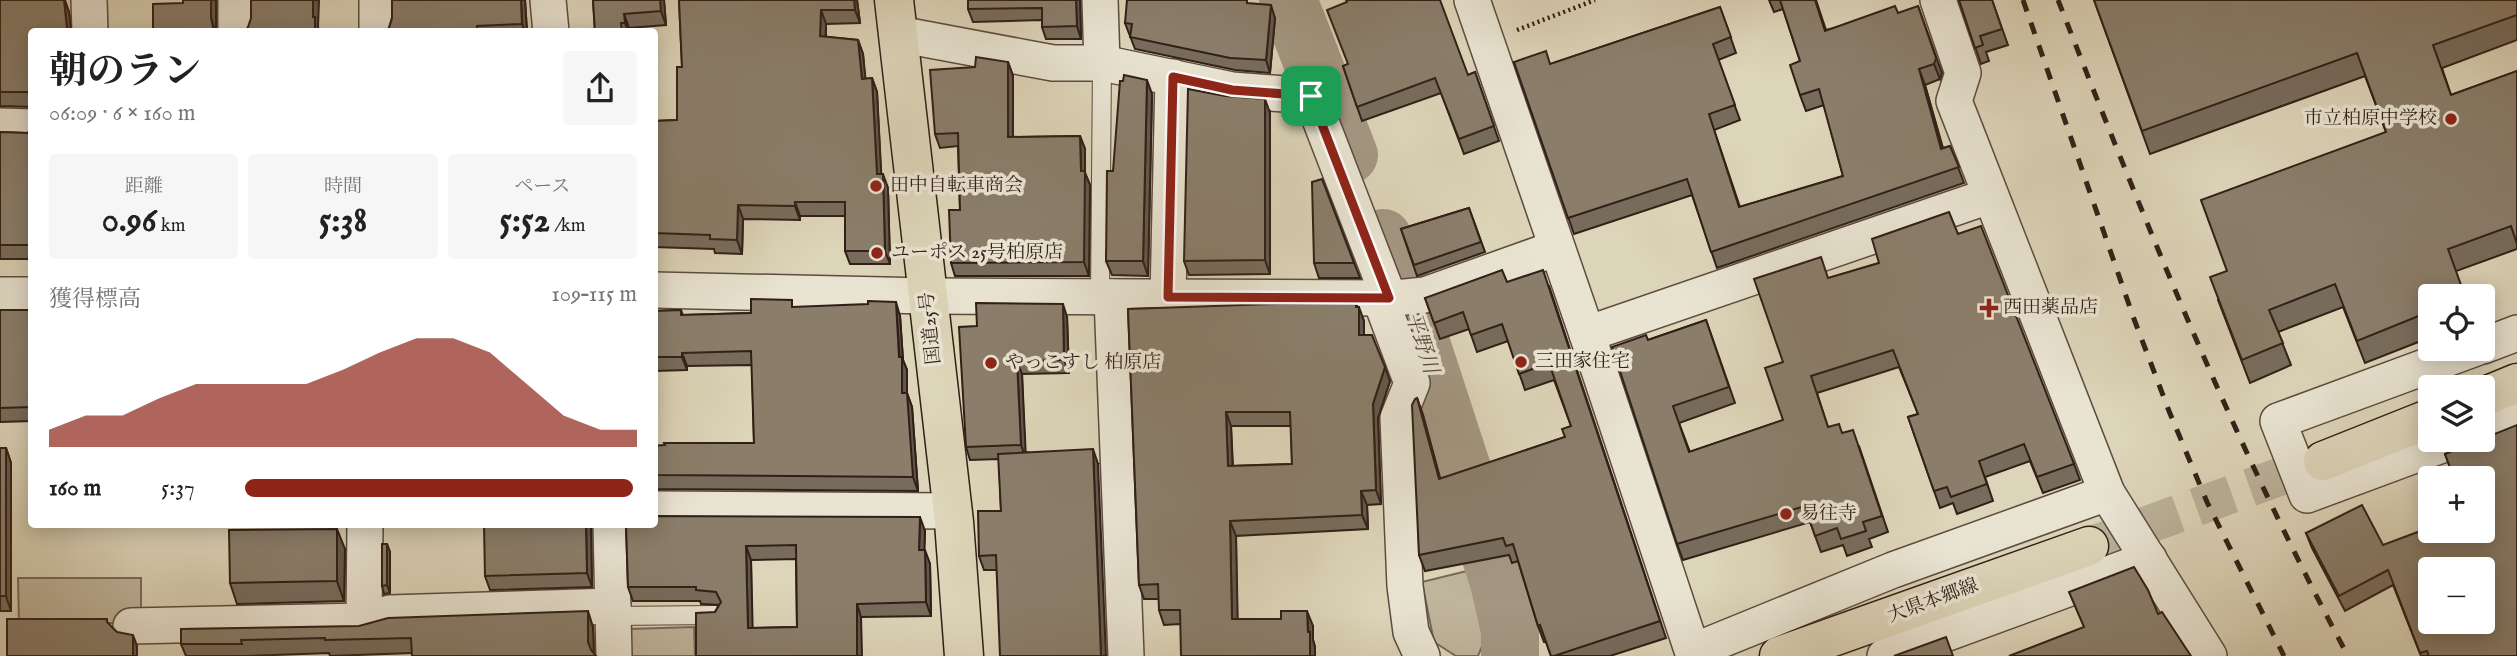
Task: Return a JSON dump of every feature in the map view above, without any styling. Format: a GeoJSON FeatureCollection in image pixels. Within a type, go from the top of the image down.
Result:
{"type":"FeatureCollection","features":[{"type":"Feature","properties":{"kind":"highway","name":"国道25号"},"geometry":{"type":"LineString","coordinates":[[896,17],[952,511],[964,656]]}},
{"type":"Feature","properties":{"kind":"highway"},"geometry":{"type":"LineString","coordinates":[[2495,392],[2517,383]]}},
{"type":"Feature","properties":{"kind":"highway"},"geometry":{"type":"LineString","coordinates":[[2323,461],[2418,423]]}},
{"type":"Feature","properties":{"kind":"highway","name":"大県本郷線"},"geometry":{"type":"LineString","coordinates":[[1779,656],[2088,546]]}},
{"type":"Feature","properties":{"kind":"street"},"geometry":{"type":"LineString","coordinates":[[89,0],[90,28]]}},
{"type":"Feature","properties":{"kind":"street"},"geometry":{"type":"LineString","coordinates":[[236,0],[236,28]]}},
{"type":"Feature","properties":{"kind":"street"},"geometry":{"type":"LineString","coordinates":[[377,0],[377,28]]}},
{"type":"Feature","properties":{"kind":"street"},"geometry":{"type":"LineString","coordinates":[[548,0],[551,28]]}},
{"type":"Feature","properties":{"kind":"street"},"geometry":{"type":"LineString","coordinates":[[1100,0],[1102,63]]}},
{"type":"Feature","properties":{"kind":"street"},"geometry":{"type":"LineString","coordinates":[[1472,0],[1694,653],[1853,587],[2107,493]]}},
{"type":"Feature","properties":{"kind":"street"},"geometry":{"type":"LineString","coordinates":[[1938,0],[1963,73],[1954,101],[2107,493],[2208,656]]}},
{"type":"Feature","properties":{"kind":"street"},"geometry":{"type":"LineString","coordinates":[[896,17],[1053,63],[1102,63],[1232,90],[1311,96],[1396,297],[1412,383],[1398,418],[1405,586],[1411,632],[1422,656]]}},
{"type":"Feature","properties":{"kind":"street"},"geometry":{"type":"LineString","coordinates":[[1168,297],[1173,77]]}},
{"type":"Feature","properties":{"kind":"street"},"geometry":{"type":"LineString","coordinates":[[0,126],[28,127]]}},
{"type":"Feature","properties":{"kind":"street"},"geometry":{"type":"LineString","coordinates":[[1587,334],[1989,196]]}},
{"type":"Feature","properties":{"kind":"street"},"geometry":{"type":"LineString","coordinates":[[658,290],[928,296],[1396,297],[1557,248]]}},
{"type":"Feature","properties":{"kind":"street"},"geometry":{"type":"LineString","coordinates":[[0,295],[28,295]]}},
{"type":"Feature","properties":{"kind":"street"},"geometry":{"type":"LineString","coordinates":[[1106,297],[1126,656]]}},
{"type":"Feature","properties":{"kind":"street"},"geometry":{"type":"LineString","coordinates":[[2495,341],[2517,333]]}},
{"type":"Feature","properties":{"kind":"street"},"geometry":{"type":"LineString","coordinates":[[2423,452],[2306,495],[2278,421],[2441,361]]}},
{"type":"Feature","properties":{"kind":"street"},"geometry":{"type":"LineString","coordinates":[[2495,426],[2517,418]]}},
{"type":"Feature","properties":{"kind":"street"},"geometry":{"type":"LineString","coordinates":[[658,509],[952,511]]}},
{"type":"Feature","properties":{"kind":"street"},"geometry":{"type":"LineString","coordinates":[[364,621],[365,528]]}},
{"type":"Feature","properties":{"kind":"street"},"geometry":{"type":"LineString","coordinates":[[611,528],[614,656]]}},
{"type":"Feature","properties":{"kind":"street"},"geometry":{"type":"LineString","coordinates":[[1885,656],[1959,643],[2149,559]]}},
{"type":"Feature","properties":{"kind":"street"},"geometry":{"type":"LineString","coordinates":[[131,626],[364,621],[390,613],[613,611]]}},
{"type":"Feature","properties":{"kind":"lane"},"geometry":{"type":"LineString","coordinates":[[1102,63],[1106,297]]}},
{"type":"Feature","properties":{"kind":"lane"},"geometry":{"type":"LineString","coordinates":[[613,611],[715,615]]}},
{"type":"Feature","properties":{"kind":"path"},"geometry":{"type":"LineString","coordinates":[[1486,41],[1595,0]]}},
{"type":"Feature","properties":{"kind":"shaded area"},"geometry":{"type":"Polygon","coordinates":[[[1475,569],[1488,632],[1478,656],[1456,656],[1434,642],[1422,582],[1475,569]]]}},
{"type":"Feature","properties":{"kind":"shaded area"},"geometry":{"type":"Polygon","coordinates":[[[18,578],[141,578],[141,623],[19,623],[18,578]]]}},
{"type":"Feature","properties":{"kind":"shaded area"},"geometry":{"type":"Polygon","coordinates":[[[694,627],[695,656],[629,656],[628,629],[694,627]]]}},
{"type":"Feature","properties":{"kind":"building"},"geometry":{"type":"Polygon","coordinates":[[[0,0],[64,0],[67,28],[28,28],[28,92],[0,92],[0,0]]]}},
{"type":"Feature","properties":{"kind":"building"},"geometry":{"type":"Polygon","coordinates":[[[183,0],[211,0],[214,28],[153,28],[153,4],[183,3],[183,0]]]}},
{"type":"Feature","properties":{"kind":"building"},"geometry":{"type":"Polygon","coordinates":[[[251,0],[313,0],[315,28],[247,28],[251,18],[251,0]]]}},
{"type":"Feature","properties":{"kind":"building"},"geometry":{"type":"Polygon","coordinates":[[[392,0],[521,0],[522,24],[477,28],[389,28],[392,0]]]}},
{"type":"Feature","properties":{"kind":"building"},"geometry":{"type":"Polygon","coordinates":[[[593,0],[660,0],[661,11],[624,14],[625,23],[621,23],[622,28],[595,28],[593,0]]]}},
{"type":"Feature","properties":{"kind":"building"},"geometry":{"type":"Polygon","coordinates":[[[679,0],[854,0],[855,10],[821,10],[820,36],[858,40],[862,79],[872,78],[877,174],[883,174],[885,251],[845,251],[845,202],[795,202],[795,206],[738,205],[737,240],[710,239],[710,235],[658,233],[658,121],[677,120],[677,67],[682,67],[679,0]]]}},
{"type":"Feature","properties":{"kind":"building"},"geometry":{"type":"Polygon","coordinates":[[[968,0],[1076,0],[1077,26],[1042,27],[1042,8],[968,9],[968,0]]]}},
{"type":"Feature","properties":{"kind":"building"},"geometry":{"type":"Polygon","coordinates":[[[1127,0],[1247,0],[1247,3],[1271,5],[1266,60],[1230,58],[1130,37],[1132,24],[1125,23],[1127,0]]]}},
{"type":"Feature","properties":{"kind":"building"},"geometry":{"type":"Polygon","coordinates":[[[1346,0],[1440,0],[1468,75],[1475,72],[1494,126],[1459,139],[1435,78],[1357,107],[1343,66],[1348,64],[1327,10],[1347,2],[1346,0]]]}},
{"type":"Feature","properties":{"kind":"building"},"geometry":{"type":"Polygon","coordinates":[[[1780,0],[1815,0],[1825,31],[1895,6],[1898,13],[1918,6],[1936,58],[1934,64],[1919,69],[1941,149],[1950,146],[1959,167],[1711,252],[1687,179],[1568,218],[1514,62],[1546,51],[1550,64],[1720,7],[1731,37],[1713,44],[1735,105],[1709,114],[1739,207],[1843,176],[1819,89],[1800,95],[1790,65],[1800,61],[1780,0]]]}},
{"type":"Feature","properties":{"kind":"building"},"geometry":{"type":"Polygon","coordinates":[[[1959,0],[1992,0],[2002,29],[1980,36],[1983,45],[1975,48],[1959,0]]]}},
{"type":"Feature","properties":{"kind":"building"},"geometry":{"type":"Polygon","coordinates":[[[2094,0],[2517,0],[2517,15],[2433,45],[2451,95],[2517,71],[2517,244],[2511,226],[2448,249],[2461,284],[2418,284],[2418,316],[2357,341],[2335,284],[2269,310],[2283,343],[2242,360],[2210,277],[2227,271],[2201,200],[2386,132],[2357,53],[2142,131],[2094,0]]]}},
{"type":"Feature","properties":{"kind":"building"},"geometry":{"type":"Polygon","coordinates":[[[976,57],[1008,62],[1008,137],[1080,136],[1081,171],[1085,171],[1084,262],[951,263],[949,210],[960,210],[958,133],[935,134],[930,70],[975,67],[976,57]]]}},
{"type":"Feature","properties":{"kind":"building"},"geometry":{"type":"Polygon","coordinates":[[[1124,75],[1147,80],[1143,261],[1106,261],[1107,171],[1113,171],[1120,81],[1123,81],[1124,75]]]}},
{"type":"Feature","properties":{"kind":"building"},"geometry":{"type":"Polygon","coordinates":[[[1188,89],[1225,96],[1265,99],[1265,260],[1184,261],[1188,89]]]}},
{"type":"Feature","properties":{"kind":"building"},"geometry":{"type":"Polygon","coordinates":[[[0,132],[27,133],[28,245],[0,245],[0,132]]]}},
{"type":"Feature","properties":{"kind":"building"},"geometry":{"type":"Polygon","coordinates":[[[1322,179],[1354,263],[1314,263],[1312,182],[1322,179]]]}},
{"type":"Feature","properties":{"kind":"building"},"geometry":{"type":"Polygon","coordinates":[[[1469,208],[1481,242],[1414,265],[1401,229],[1469,208]]]}},
{"type":"Feature","properties":{"kind":"building"},"geometry":{"type":"Polygon","coordinates":[[[1949,212],[1958,234],[1981,226],[2074,464],[2037,477],[2024,444],[1979,461],[1987,484],[1951,497],[1947,487],[1934,491],[1908,417],[1918,414],[1893,350],[1811,376],[1828,427],[1839,424],[1842,433],[1853,430],[1882,516],[1863,522],[1866,531],[1841,539],[1837,528],[1815,536],[1805,506],[1677,544],[1612,347],[1646,335],[1648,340],[1706,320],[1729,387],[1673,406],[1689,452],[1783,420],[1765,368],[1783,362],[1754,279],[1821,257],[1828,278],[1879,263],[1872,239],[1949,212]]]}},
{"type":"Feature","properties":{"kind":"building"},"geometry":{"type":"Polygon","coordinates":[[[1502,270],[1507,282],[1543,270],[1660,621],[1554,656],[1551,656],[1540,625],[1538,626],[1513,544],[1506,546],[1503,538],[1419,555],[1412,405],[1415,399],[1417,398],[1439,479],[1565,437],[1562,429],[1571,426],[1549,363],[1519,374],[1502,324],[1471,335],[1463,312],[1434,323],[1425,298],[1502,270]]]}},
{"type":"Feature","properties":{"kind":"building"},"geometry":{"type":"Polygon","coordinates":[[[751,299],[792,300],[792,307],[868,304],[868,301],[896,302],[899,357],[902,357],[902,393],[907,393],[913,477],[658,475],[658,446],[665,445],[664,443],[754,443],[751,351],[682,353],[682,357],[658,357],[658,311],[681,310],[681,315],[751,313],[751,299]]]}},
{"type":"Feature","properties":{"kind":"building"},"geometry":{"type":"Polygon","coordinates":[[[976,303],[1063,304],[1064,360],[1017,361],[1021,445],[966,447],[959,327],[977,326],[976,303]]]}},
{"type":"Feature","properties":{"kind":"building"},"geometry":{"type":"Polygon","coordinates":[[[1275,304],[1356,304],[1356,307],[1359,307],[1359,335],[1372,335],[1385,367],[1373,404],[1376,490],[1361,491],[1362,515],[1230,521],[1232,619],[1281,619],[1281,611],[1307,611],[1310,656],[1181,656],[1180,610],[1159,610],[1158,584],[1139,585],[1128,309],[1275,304]],[[1226,412],[1228,466],[1292,464],[1290,412],[1226,412]]]}},
{"type":"Feature","properties":{"kind":"building"},"geometry":{"type":"Polygon","coordinates":[[[0,310],[28,310],[28,407],[0,408],[0,310]]]}},
{"type":"Feature","properties":{"kind":"building"},"geometry":{"type":"Polygon","coordinates":[[[2517,425],[2517,656],[2429,656],[2427,651],[2420,653],[2388,570],[2339,596],[2306,533],[2362,505],[2383,545],[2418,532],[2418,543],[2495,543],[2495,466],[2450,466],[2445,454],[2495,452],[2495,434],[2517,425]]]}},
{"type":"Feature","properties":{"kind":"building"},"geometry":{"type":"Polygon","coordinates":[[[0,448],[6,448],[6,596],[0,596],[0,448]]]}},
{"type":"Feature","properties":{"kind":"building"},"geometry":{"type":"Polygon","coordinates":[[[1093,449],[1101,656],[1000,656],[996,555],[979,556],[978,511],[1001,511],[998,454],[1093,449]]]}},
{"type":"Feature","properties":{"kind":"building"},"geometry":{"type":"Polygon","coordinates":[[[658,516],[920,517],[919,550],[925,550],[926,602],[857,604],[857,656],[696,656],[696,613],[715,612],[721,602],[716,592],[696,590],[696,587],[628,587],[626,528],[658,528],[658,516]],[[796,545],[746,546],[748,628],[797,627],[796,545]]]}},
{"type":"Feature","properties":{"kind":"building"},"geometry":{"type":"Polygon","coordinates":[[[484,528],[586,528],[587,573],[485,576],[484,528]]]}},
{"type":"Feature","properties":{"kind":"building"},"geometry":{"type":"Polygon","coordinates":[[[337,529],[337,581],[230,583],[229,530],[337,529]]]}},
{"type":"Feature","properties":{"kind":"building"},"geometry":{"type":"Polygon","coordinates":[[[382,544],[387,544],[387,585],[382,586],[382,544]]]}},
{"type":"Feature","properties":{"kind":"building"},"geometry":{"type":"Polygon","coordinates":[[[2134,567],[2158,614],[2162,612],[2191,656],[2009,656],[2084,627],[2069,592],[2134,567]]]}},
{"type":"Feature","properties":{"kind":"building"},"geometry":{"type":"Polygon","coordinates":[[[588,611],[588,642],[596,656],[412,656],[411,638],[241,640],[242,644],[181,644],[181,629],[359,626],[388,618],[588,611]]]}},
{"type":"Feature","properties":{"kind":"building"},"geometry":{"type":"Polygon","coordinates":[[[7,619],[107,619],[117,632],[133,635],[133,656],[7,656],[7,619]]]}},
{"type":"Feature","properties":{"kind":"building"},"geometry":{"type":"Polygon","coordinates":[[[1946,637],[1953,656],[1894,656],[1946,637]]]}},
{"type":"Feature","properties":{"kind":"waterway","name":"平野川"},"geometry":{"type":"LineString","coordinates":[[1288,0],[1349,155]]}},
{"type":"Feature","properties":{"kind":"waterway","name":"平野川"},"geometry":{"type":"LineString","coordinates":[[1383,238],[1403,288],[1499,582],[1510,631],[1510,656]]}},
{"type":"Feature","properties":{"kind":"tunnel"},"geometry":{"type":"LineString","coordinates":[[2089,546],[2323,461]]}},
{"type":"Feature","properties":{"kind":"railway"},"geometry":{"type":"LineString","coordinates":[[2023,0],[2134,319],[2169,411],[2207,502],[2284,656]]}},
{"type":"Feature","properties":{"kind":"railway"},"geometry":{"type":"LineString","coordinates":[[2058,0],[2193,332],[2267,496],[2348,656]]}},
{"type":"Feature","properties":{"kind":"place","name":"市立柏原中学校"},"geometry":{"type":"Point","coordinates":[2451,119]}},
{"type":"Feature","properties":{"kind":"place","name":"田中自転車商会"},"geometry":{"type":"Point","coordinates":[876,186]}},
{"type":"Feature","properties":{"kind":"place","name":"ユーポス 25号柏原店"},"geometry":{"type":"Point","coordinates":[877,253]}},
{"type":"Feature","properties":{"kind":"place","name":"西田薬品店"},"geometry":{"type":"Point","coordinates":[1989,308]}},
{"type":"Feature","properties":{"kind":"place","name":"三田家住宅"},"geometry":{"type":"Point","coordinates":[1521,362]}},
{"type":"Feature","properties":{"kind":"place","name":"やっこすし 柏原店"},"geometry":{"type":"Point","coordinates":[991,363]}},
{"type":"Feature","properties":{"kind":"place","name":"易往寺"},"geometry":{"type":"Point","coordinates":[1786,514]}},
{"type":"Feature","properties":{"kind":"route"},"geometry":{"type":"LineString","coordinates":[[1173,77],[1232,90],[1311,96],[1389,298],[1168,297],[1173,77]]}}]}
